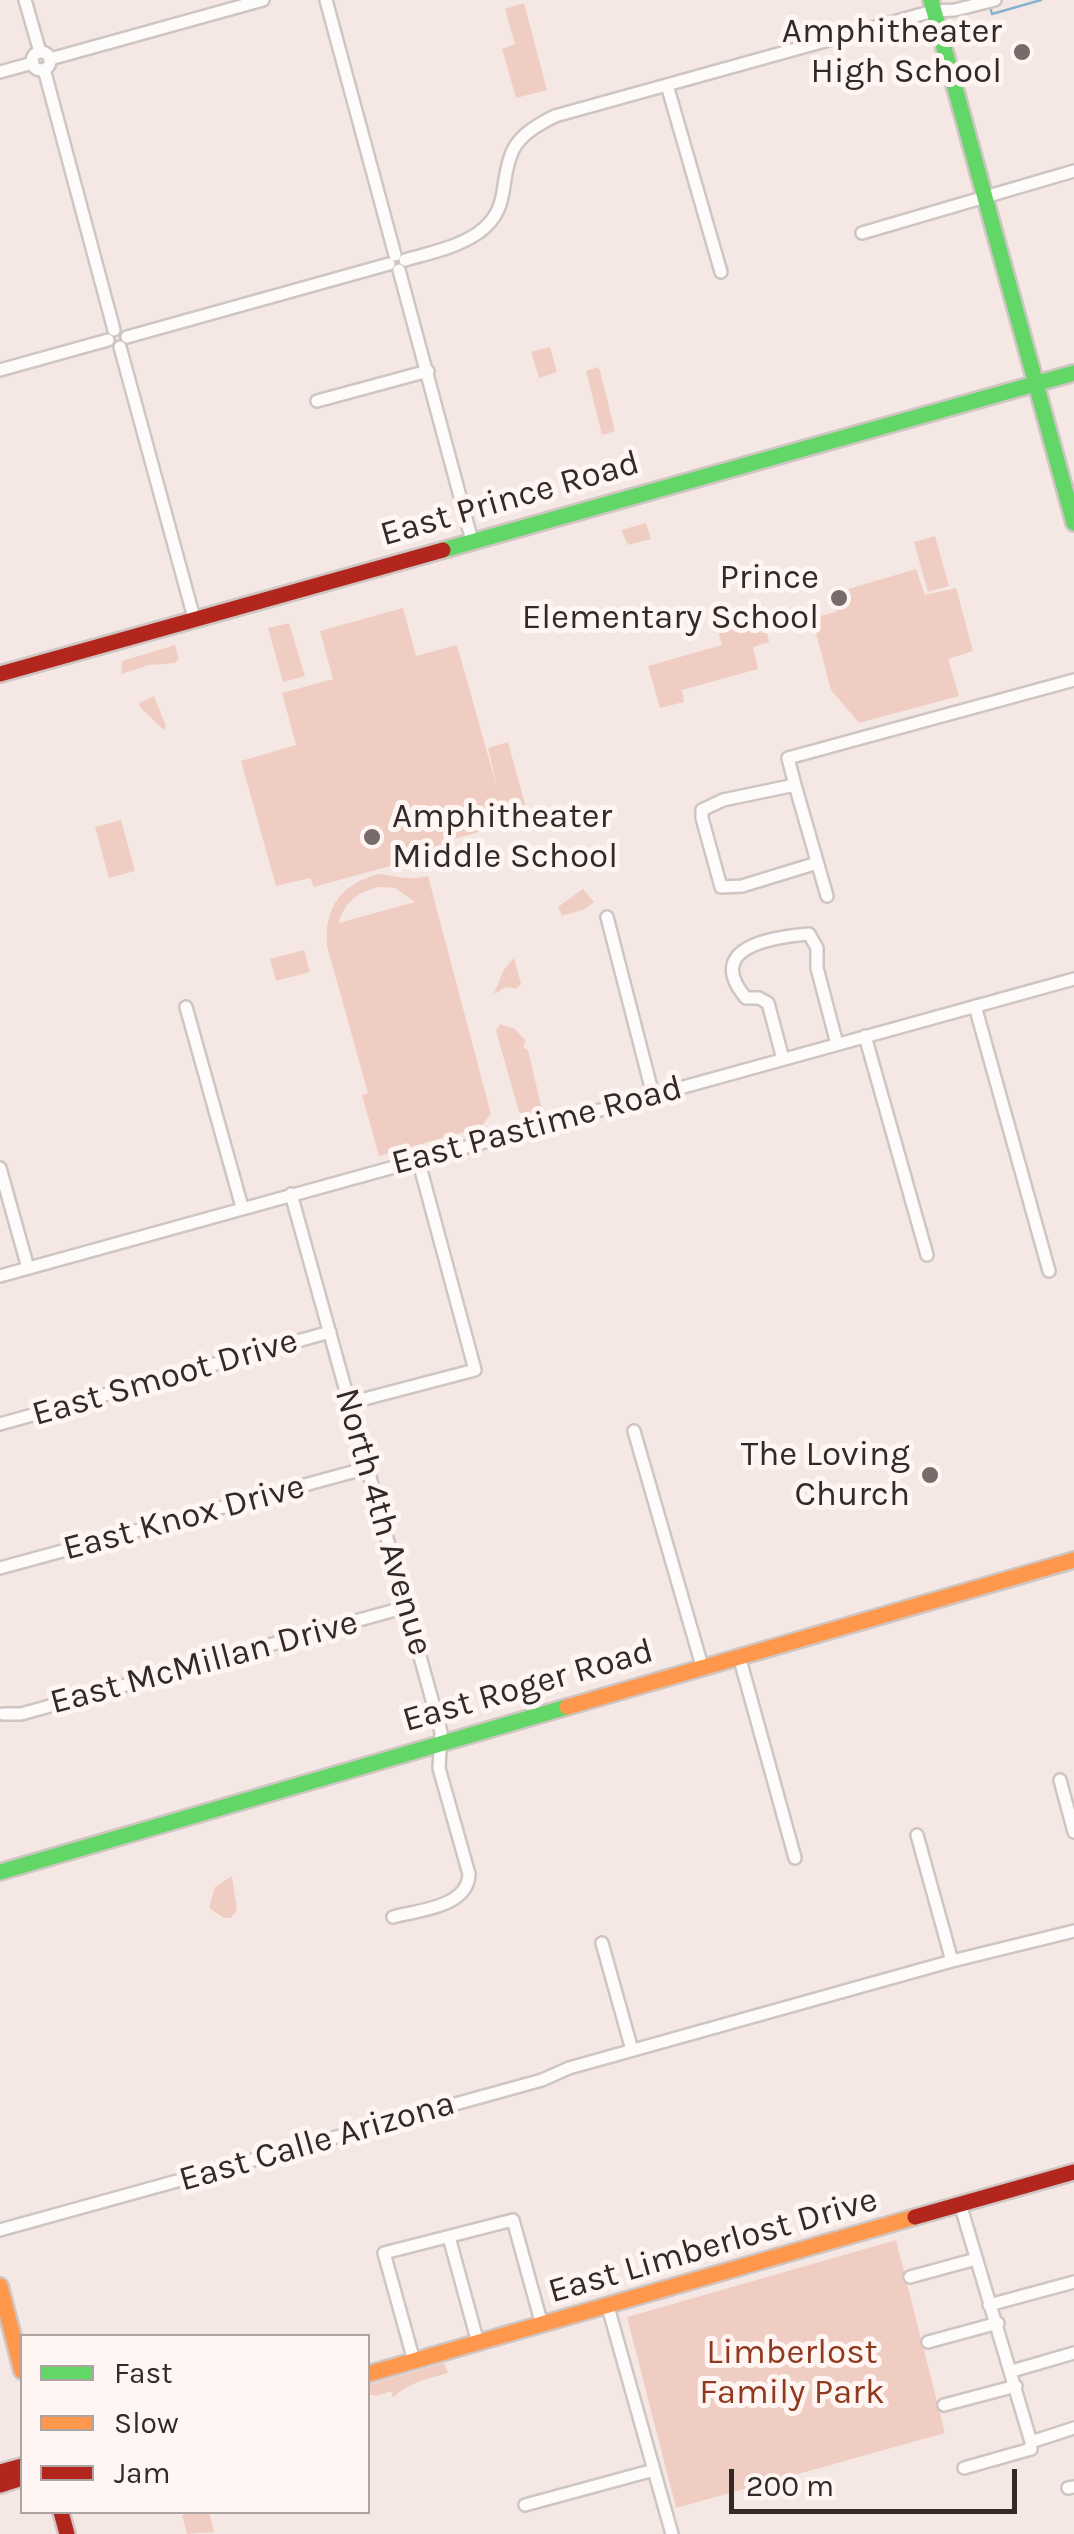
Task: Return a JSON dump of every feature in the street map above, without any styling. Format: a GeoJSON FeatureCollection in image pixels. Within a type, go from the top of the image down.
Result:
{"type":"FeatureCollection","features":[{"type":"Feature","properties":{"kind":"street"},"geometry":{"type":"LineString","coordinates":[[25,0],[194,618]]}},
{"type":"Feature","properties":{"kind":"street"},"geometry":{"type":"LineString","coordinates":[[0,72],[263,0]]}},
{"type":"Feature","properties":{"kind":"street"},"geometry":{"type":"LineString","coordinates":[[326,0],[472,541]]}},
{"type":"Feature","properties":{"kind":"street"},"geometry":{"type":"LineString","coordinates":[[0,370],[456,246],[490,222],[502,205],[512,152],[535,127],[554,116],[952,0]]}},
{"type":"Feature","properties":{"kind":"street"},"geometry":{"type":"LineString","coordinates":[[932,5],[955,10],[995,0]]}},
{"type":"Feature","properties":{"kind":"street"},"geometry":{"type":"LineString","coordinates":[[932,5],[1074,524]]}},
{"type":"Feature","properties":{"kind":"street"},"geometry":{"type":"LineString","coordinates":[[667,85],[720,272]]}},
{"type":"Feature","properties":{"kind":"street"},"geometry":{"type":"LineString","coordinates":[[862,233],[1074,171]]}},
{"type":"Feature","properties":{"kind":"street"},"geometry":{"type":"LineString","coordinates":[[318,401],[428,370]]}},
{"type":"Feature","properties":{"kind":"street","name":"East Prince Road"},"geometry":{"type":"LineString","coordinates":[[0,674],[1074,373]]}},
{"type":"Feature","properties":{"kind":"street"},"geometry":{"type":"LineString","coordinates":[[827,896],[788,758],[1074,680]]}},
{"type":"Feature","properties":{"kind":"street"},"geometry":{"type":"LineString","coordinates":[[795,785],[723,800],[702,810],[721,887],[742,886],[817,862]]}},
{"type":"Feature","properties":{"kind":"street"},"geometry":{"type":"LineString","coordinates":[[606,917],[653,1095]]}},
{"type":"Feature","properties":{"kind":"street"},"geometry":{"type":"LineString","coordinates":[[783,1059],[768,1003],[746,998],[733,973],[733,961],[740,951],[780,937],[809,934],[815,940],[818,968],[838,1044]]}},
{"type":"Feature","properties":{"kind":"street","name":"East Pastime Road"},"geometry":{"type":"LineString","coordinates":[[0,1276],[1074,979]]}},
{"type":"Feature","properties":{"kind":"street"},"geometry":{"type":"LineString","coordinates":[[975,1006],[1049,1271]]}},
{"type":"Feature","properties":{"kind":"street"},"geometry":{"type":"LineString","coordinates":[[186,1007],[242,1207]]}},
{"type":"Feature","properties":{"kind":"street"},"geometry":{"type":"LineString","coordinates":[[865,1036],[927,1255]]}},
{"type":"Feature","properties":{"kind":"street"},"geometry":{"type":"LineString","coordinates":[[349,1403],[475,1370],[418,1159]]}},
{"type":"Feature","properties":{"kind":"street"},"geometry":{"type":"LineString","coordinates":[[0,1168],[28,1268]]}},
{"type":"Feature","properties":{"kind":"street","name":"North 4th Avenue"},"geometry":{"type":"LineString","coordinates":[[291,1194],[441,1732],[440,1768],[469,1882],[457,1898],[393,1917]]}},
{"type":"Feature","properties":{"kind":"street","name":"East Smoot Drive"},"geometry":{"type":"LineString","coordinates":[[0,1424],[330,1332]]}},
{"type":"Feature","properties":{"kind":"street"},"geometry":{"type":"LineString","coordinates":[[634,1431],[702,1666]]}},
{"type":"Feature","properties":{"kind":"street","name":"East Knox Drive"},"geometry":{"type":"LineString","coordinates":[[0,1568],[367,1468]]}},
{"type":"Feature","properties":{"kind":"street","name":"East Roger Road"},"geometry":{"type":"LineString","coordinates":[[0,1872],[1074,1560]]}},
{"type":"Feature","properties":{"kind":"street","name":"East McMillan Drive"},"geometry":{"type":"LineString","coordinates":[[1,1715],[21,1714],[406,1607]]}},
{"type":"Feature","properties":{"kind":"street"},"geometry":{"type":"LineString","coordinates":[[739,1656],[795,1858]]}},
{"type":"Feature","properties":{"kind":"street"},"geometry":{"type":"LineString","coordinates":[[1060,1780],[1074,1832]]}},
{"type":"Feature","properties":{"kind":"street"},"geometry":{"type":"LineString","coordinates":[[917,1835],[952,1961]]}},
{"type":"Feature","properties":{"kind":"street","name":"East Calle Arizona"},"geometry":{"type":"LineString","coordinates":[[0,2230],[542,2080],[632,2050],[1074,1931]]}},
{"type":"Feature","properties":{"kind":"street"},"geometry":{"type":"LineString","coordinates":[[602,1942],[632,2050]]}},
{"type":"Feature","properties":{"kind":"street","name":"East Limberlost Drive"},"geometry":{"type":"LineString","coordinates":[[370,2373],[1074,2172]]}},
{"type":"Feature","properties":{"kind":"street"},"geometry":{"type":"LineString","coordinates":[[961,2206],[1031,2442],[1030,2449],[964,2468]]}},
{"type":"Feature","properties":{"kind":"street"},"geometry":{"type":"LineString","coordinates":[[414,2361],[384,2254],[513,2220],[542,2325]]}},
{"type":"Feature","properties":{"kind":"street"},"geometry":{"type":"LineString","coordinates":[[449,2237],[478,2343]]}},
{"type":"Feature","properties":{"kind":"street"},"geometry":{"type":"LineString","coordinates":[[910,2277],[976,2259]]}},
{"type":"Feature","properties":{"kind":"street"},"geometry":{"type":"LineString","coordinates":[[988,2305],[1074,2282]]}},
{"type":"Feature","properties":{"kind":"street"},"geometry":{"type":"LineString","coordinates":[[0,2286],[20,2363]]}},
{"type":"Feature","properties":{"kind":"street"},"geometry":{"type":"LineString","coordinates":[[608,2306],[672,2534]]}},
{"type":"Feature","properties":{"kind":"street"},"geometry":{"type":"LineString","coordinates":[[928,2342],[998,2323]]}},
{"type":"Feature","properties":{"kind":"street"},"geometry":{"type":"LineString","coordinates":[[1012,2371],[1074,2353]]}},
{"type":"Feature","properties":{"kind":"street"},"geometry":{"type":"LineString","coordinates":[[944,2405],[1016,2386]]}},
{"type":"Feature","properties":{"kind":"street"},"geometry":{"type":"LineString","coordinates":[[1031,2442],[1074,2428]]}},
{"type":"Feature","properties":{"kind":"street"},"geometry":{"type":"LineString","coordinates":[[524,2505],[654,2470]]}},
{"type":"Feature","properties":{"kind":"green space"},"geometry":{"type":"Polygon","coordinates":[[[524,3],[547,90],[516,98],[502,49],[515,44],[505,9],[524,3]]]}},
{"type":"Feature","properties":{"kind":"green space"},"geometry":{"type":"Polygon","coordinates":[[[550,347],[557,372],[539,378],[531,352],[550,347]]]}},
{"type":"Feature","properties":{"kind":"green space"},"geometry":{"type":"Polygon","coordinates":[[[599,367],[615,431],[602,435],[586,371],[599,367]]]}},
{"type":"Feature","properties":{"kind":"green space"},"geometry":{"type":"Polygon","coordinates":[[[646,523],[651,539],[628,545],[621,530],[646,523]]]}},
{"type":"Feature","properties":{"kind":"green space"},"geometry":{"type":"Polygon","coordinates":[[[935,536],[949,586],[928,592],[914,542],[935,536]]]}},
{"type":"Feature","properties":{"kind":"green space"},"geometry":{"type":"Polygon","coordinates":[[[916,569],[925,595],[956,588],[973,651],[948,659],[959,696],[859,723],[831,690],[812,618],[836,612],[837,598],[846,596],[845,590],[916,569]]]}},
{"type":"Feature","properties":{"kind":"green space"},"geometry":{"type":"Polygon","coordinates":[[[403,608],[416,656],[457,645],[498,791],[488,748],[508,742],[526,808],[504,813],[507,824],[450,840],[452,849],[314,887],[310,878],[276,886],[241,761],[296,745],[282,693],[333,679],[320,631],[403,608]]]}},
{"type":"Feature","properties":{"kind":"green space"},"geometry":{"type":"Polygon","coordinates":[[[776,611],[780,625],[766,629],[769,642],[753,647],[758,669],[682,690],[684,702],[660,708],[648,666],[722,645],[717,628],[776,611]]]}},
{"type":"Feature","properties":{"kind":"green space"},"geometry":{"type":"Polygon","coordinates":[[[289,623],[305,676],[283,682],[268,628],[289,623]]]}},
{"type":"Feature","properties":{"kind":"green space"},"geometry":{"type":"Polygon","coordinates":[[[175,645],[179,659],[175,663],[149,665],[121,674],[122,661],[175,645]]]}},
{"type":"Feature","properties":{"kind":"green space"},"geometry":{"type":"Polygon","coordinates":[[[154,696],[166,726],[164,730],[140,707],[139,703],[154,696]]]}},
{"type":"Feature","properties":{"kind":"green space"},"geometry":{"type":"Polygon","coordinates":[[[121,820],[135,871],[109,878],[95,827],[121,820]]]}},
{"type":"Feature","properties":{"kind":"green space"},"geometry":{"type":"Polygon","coordinates":[[[379,874],[428,876],[491,1114],[481,1127],[379,1156],[362,1095],[368,1093],[327,946],[332,909],[345,891],[379,874]],[[379,887],[358,895],[344,909],[339,923],[415,902],[395,888],[379,887]]]}},
{"type":"Feature","properties":{"kind":"green space"},"geometry":{"type":"Polygon","coordinates":[[[583,889],[594,902],[562,916],[558,907],[583,889]]]}},
{"type":"Feature","properties":{"kind":"green space"},"geometry":{"type":"Polygon","coordinates":[[[304,950],[310,972],[276,981],[270,959],[304,950]]]}},
{"type":"Feature","properties":{"kind":"green space"},"geometry":{"type":"Polygon","coordinates":[[[514,958],[521,984],[494,994],[503,971],[514,958]]]}},
{"type":"Feature","properties":{"kind":"green space"},"geometry":{"type":"Polygon","coordinates":[[[500,1024],[515,1029],[526,1041],[523,1047],[528,1050],[542,1110],[526,1115],[519,1112],[496,1031],[500,1024]]]}},
{"type":"Feature","properties":{"kind":"green space"},"geometry":{"type":"Polygon","coordinates":[[[232,1876],[237,1910],[231,1918],[224,1918],[209,1908],[215,1887],[232,1876]]]}},
{"type":"Feature","properties":{"kind":"green space","name":"Limberlost Family Park"},"geometry":{"type":"Polygon","coordinates":[[[896,2240],[945,2433],[676,2508],[627,2317],[896,2240]]]}},
{"type":"Feature","properties":{"kind":"green space"},"geometry":{"type":"Polygon","coordinates":[[[444,2363],[448,2373],[412,2385],[393,2398],[391,2391],[370,2394],[370,2384],[444,2363]]]}},
{"type":"Feature","properties":{"kind":"green space"},"geometry":{"type":"Polygon","coordinates":[[[210,2514],[214,2532],[187,2534],[182,2515],[210,2514]]]}},
{"type":"Feature","properties":{"kind":"waterway"},"geometry":{"type":"LineString","coordinates":[[990,7],[992,14],[1041,0]]}},
{"type":"Feature","properties":{"kind":"traffic: fast"},"geometry":{"type":"LineString","coordinates":[[931,0],[1074,523]]}},
{"type":"Feature","properties":{"kind":"traffic: fast"},"geometry":{"type":"LineString","coordinates":[[443,550],[1074,373]]}},
{"type":"Feature","properties":{"kind":"traffic: fast"},"geometry":{"type":"LineString","coordinates":[[0,1872],[567,1707]]}},
{"type":"Feature","properties":{"kind":"traffic: slow"},"geometry":{"type":"LineString","coordinates":[[567,1707],[1074,1560]]}},
{"type":"Feature","properties":{"kind":"traffic: slow"},"geometry":{"type":"LineString","coordinates":[[370,2373],[915,2217]]}},
{"type":"Feature","properties":{"kind":"traffic: slow"},"geometry":{"type":"LineString","coordinates":[[0,2286],[20,2363]]}},
{"type":"Feature","properties":{"kind":"traffic: jam"},"geometry":{"type":"LineString","coordinates":[[0,674],[443,550]]}},
{"type":"Feature","properties":{"kind":"traffic: jam"},"geometry":{"type":"LineString","coordinates":[[915,2217],[1074,2172]]}},
{"type":"Feature","properties":{"kind":"traffic: jam"},"geometry":{"type":"LineString","coordinates":[[0,2472],[20,2467]]}},
{"type":"Feature","properties":{"kind":"traffic: jam"},"geometry":{"type":"LineString","coordinates":[[0,2485],[20,2479]]}},
{"type":"Feature","properties":{"kind":"traffic: jam"},"geometry":{"type":"LineString","coordinates":[[62,2514],[67,2534]]}},
{"type":"Feature","properties":{"kind":"place","name":"Amphitheater High School"},"geometry":{"type":"Point","coordinates":[1022,52]}},
{"type":"Feature","properties":{"kind":"place","name":"Prince Elementary School"},"geometry":{"type":"Point","coordinates":[839,598]}},
{"type":"Feature","properties":{"kind":"place","name":"Amphitheater Middle School"},"geometry":{"type":"Point","coordinates":[372,837]}},
{"type":"Feature","properties":{"kind":"place","name":"The Loving Church"},"geometry":{"type":"Point","coordinates":[930,1475]}}]}
